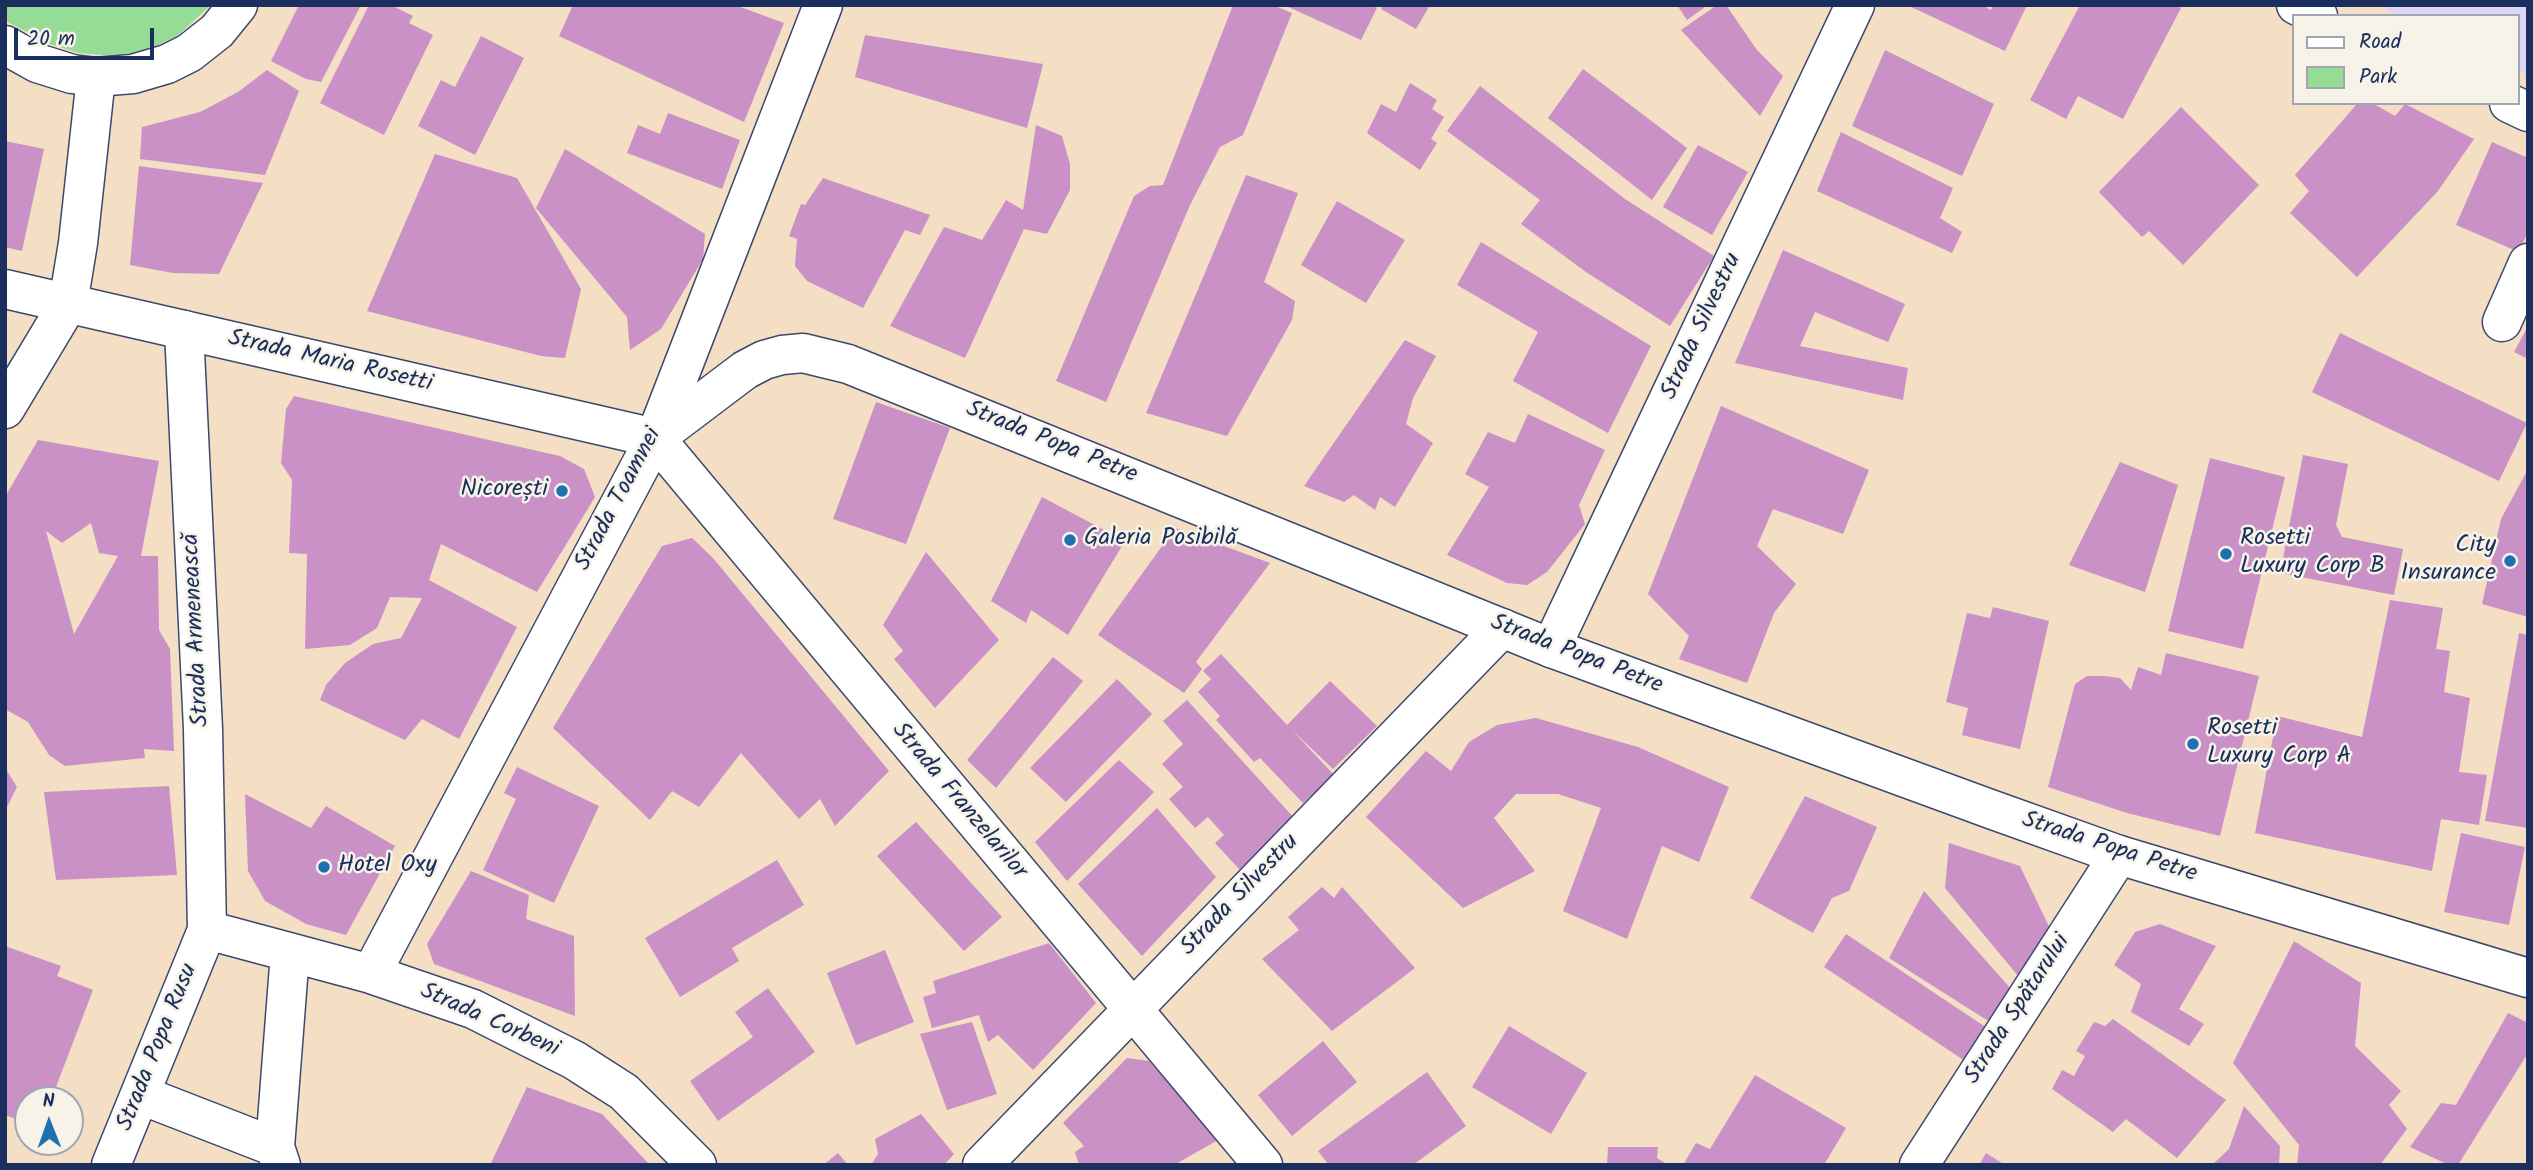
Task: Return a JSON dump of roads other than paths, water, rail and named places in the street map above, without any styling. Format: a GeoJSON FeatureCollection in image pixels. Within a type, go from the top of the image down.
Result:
{"type":"FeatureCollection","features":[{"type":"Feature","properties":{"kind":"street"},"geometry":{"type":"LineString","coordinates":[[5,45],[48,68],[96,77],[133,74],[167,64],[208,39],[238,5]]}},
{"type":"Feature","properties":{"kind":"street","name":"Strada Toamnei"},"geometry":{"type":"LineString","coordinates":[[371,974],[655,438],[823,5]]}},
{"type":"Feature","properties":{"kind":"street","name":"Strada Silvestru"},"geometry":{"type":"LineString","coordinates":[[1551,648],[1855,5]]}},
{"type":"Feature","properties":{"kind":"street"},"geometry":{"type":"LineString","coordinates":[[2295,5],[2314,14]]}},
{"type":"Feature","properties":{"kind":"street"},"geometry":{"type":"LineString","coordinates":[[5,409],[68,304],[78,243],[96,77]]}},
{"type":"Feature","properties":{"kind":"street"},"geometry":{"type":"LineString","coordinates":[[2502,322],[2528,263]]}},
{"type":"Feature","properties":{"kind":"street","name":"Strada Maria Rosetti"},"geometry":{"type":"LineString","coordinates":[[5,289],[655,438]]}},
{"type":"Feature","properties":{"kind":"street","name":"Strada Armenească"},"geometry":{"type":"LineString","coordinates":[[184,330],[203,729],[207,930]]}},
{"type":"Feature","properties":{"kind":"street","name":"Strada Popa Petre"},"geometry":{"type":"LineString","coordinates":[[655,438],[746,370],[764,360],[782,355],[803,354],[826,358],[972,412],[1551,648],[2119,855],[2528,978]]}},
{"type":"Feature","properties":{"kind":"street","name":"Strada Franzelarilor"},"geometry":{"type":"LineString","coordinates":[[655,438],[1263,1165]]}},
{"type":"Feature","properties":{"kind":"street","name":"Strada Silvestru"},"geometry":{"type":"LineString","coordinates":[[982,1165],[1130,1009],[1502,628]]}},
{"type":"Feature","properties":{"kind":"street","name":"Strada Spătarului"},"geometry":{"type":"LineString","coordinates":[[1919,1165],[2119,855]]}},
{"type":"Feature","properties":{"kind":"street","name":"Strada Corbeni"},"geometry":{"type":"LineString","coordinates":[[207,930],[371,974],[473,1009],[574,1060],[624,1092],[697,1165]]}},
{"type":"Feature","properties":{"kind":"street","name":"Strada Popa Rusu"},"geometry":{"type":"LineString","coordinates":[[111,1165],[207,930]]}},
{"type":"Feature","properties":{"kind":"street"},"geometry":{"type":"LineString","coordinates":[[141,1095],[278,1156],[290,953]]}},
{"type":"Feature","properties":{"kind":"place","name":"Nicorești"},"geometry":{"type":"Point","coordinates":[562,491]}},
{"type":"Feature","properties":{"kind":"place","name":"Galeria Posibilă"},"geometry":{"type":"Point","coordinates":[1070,540]}},
{"type":"Feature","properties":{"kind":"place","name":"Rosetti Luxury Corp B"},"geometry":{"type":"Point","coordinates":[2226,554]}},
{"type":"Feature","properties":{"kind":"place","name":"City Insurance"},"geometry":{"type":"Point","coordinates":[2510,561]}},
{"type":"Feature","properties":{"kind":"place","name":"Rosetti Luxury Corp A"},"geometry":{"type":"Point","coordinates":[2193,744]}},
{"type":"Feature","properties":{"kind":"place","name":"Hotel Oxy"},"geometry":{"type":"Point","coordinates":[324,867]}}]}
